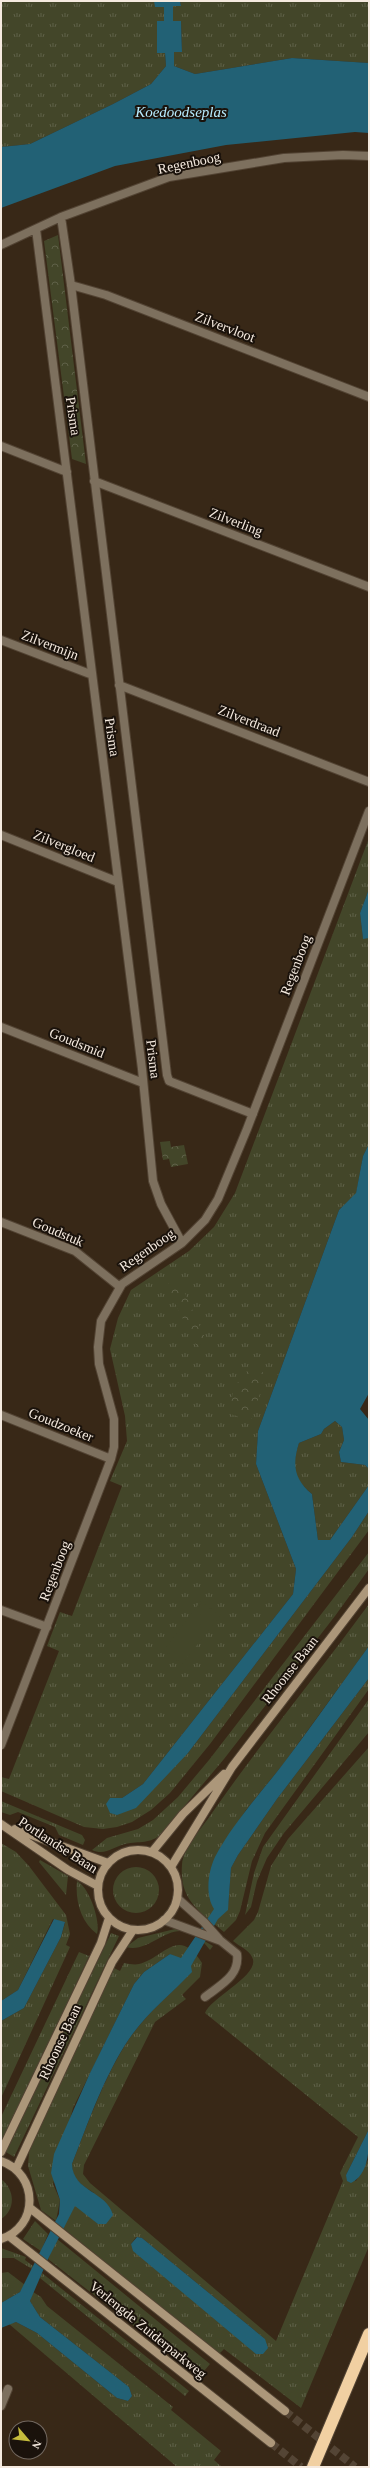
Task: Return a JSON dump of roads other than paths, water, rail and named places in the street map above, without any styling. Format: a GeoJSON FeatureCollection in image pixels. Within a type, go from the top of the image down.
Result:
{"type":"FeatureCollection","features":[{"type":"Feature","properties":{"kind":"highway"},"geometry":{"type":"LineString","coordinates":[[313,2467],[369,2334]]}},
{"type":"Feature","properties":{"kind":"main road","name":"Rhoonse Baan"},"geometry":{"type":"LineString","coordinates":[[170,1867],[232,1767],[369,1588]]}},
{"type":"Feature","properties":{"kind":"main road","name":"Rhoonse Baan"},"geometry":{"type":"LineString","coordinates":[[152,1852],[183,1814],[232,1767]]}},
{"type":"Feature","properties":{"kind":"main road","name":"Portlandse Baan"},"geometry":{"type":"LineString","coordinates":[[3,1825],[108,1863]]}},
{"type":"Feature","properties":{"kind":"main road","name":"Portlandse Baan"},"geometry":{"type":"LineString","coordinates":[[3,1825],[68,1870],[98,1886]]}},
{"type":"Feature","properties":{"kind":"main road"},"geometry":{"type":"LineString","coordinates":[[129,1850],[152,1852],[170,1867],[177,1882],[177,1898],[172,1910],[164,1920],[150,1928],[132,1930],[124,1928],[109,1918],[102,1909],[98,1897],[98,1886],[101,1873],[108,1863],[117,1855],[129,1850]]}},
{"type":"Feature","properties":{"kind":"main road","name":"Rhoonse Baan"},"geometry":{"type":"LineString","coordinates":[[1,2152],[101,1943],[109,1918]]}},
{"type":"Feature","properties":{"kind":"main road","name":"Rhoonse Baan"},"geometry":{"type":"LineString","coordinates":[[16,2169],[112,1962],[132,1930]]}},
{"type":"Feature","properties":{"kind":"main road"},"geometry":{"type":"LineString","coordinates":[[1,2161],[16,2169],[28,2187],[30,2208],[23,2224],[9,2236],[1,2240]]}},
{"type":"Feature","properties":{"kind":"main road","name":"Verlengde Zuiderparkweg"},"geometry":{"type":"LineString","coordinates":[[30,2208],[285,2411]]}},
{"type":"Feature","properties":{"kind":"main road","name":"Verlengde Zuiderparkweg"},"geometry":{"type":"LineString","coordinates":[[9,2236],[271,2443]]}},
{"type":"Feature","properties":{"kind":"street","name":"Regenboog"},"geometry":{"type":"LineString","coordinates":[[1,245],[61,217],[169,178],[284,158],[343,155],[369,156]]}},
{"type":"Feature","properties":{"kind":"street","name":"Prisma"},"geometry":{"type":"LineString","coordinates":[[61,217],[71,285],[119,685],[169,1081],[253,1114]]}},
{"type":"Feature","properties":{"kind":"street","name":"Prisma"},"geometry":{"type":"LineString","coordinates":[[36,229],[67,472],[90,674],[143,1083],[153,1181],[161,1204],[182,1243]]}},
{"type":"Feature","properties":{"kind":"street","name":"Zilvervloot"},"geometry":{"type":"LineString","coordinates":[[71,285],[106,295],[369,397]]}},
{"type":"Feature","properties":{"kind":"street"},"geometry":{"type":"LineString","coordinates":[[1,446],[67,472]]}},
{"type":"Feature","properties":{"kind":"street","name":"Zilverling"},"geometry":{"type":"LineString","coordinates":[[94,481],[369,587]]}},
{"type":"Feature","properties":{"kind":"street","name":"Zilvermijn"},"geometry":{"type":"LineString","coordinates":[[1,640],[90,674]]}},
{"type":"Feature","properties":{"kind":"street","name":"Zilverdraad"},"geometry":{"type":"LineString","coordinates":[[119,685],[369,782]]}},
{"type":"Feature","properties":{"kind":"street","name":"Regenboog"},"geometry":{"type":"LineString","coordinates":[[1,1745],[111,1459],[115,1435],[114,1419],[99,1364],[98,1341],[101,1321],[120,1287],[182,1243],[205,1220],[218,1199],[253,1114],[369,811]]}},
{"type":"Feature","properties":{"kind":"street","name":"Zilvergloed"},"geometry":{"type":"LineString","coordinates":[[1,835],[118,882]]}},
{"type":"Feature","properties":{"kind":"street","name":"Goudsmid"},"geometry":{"type":"LineString","coordinates":[[1,1027],[143,1083]]}},
{"type":"Feature","properties":{"kind":"street","name":"Goudstuk"},"geometry":{"type":"LineString","coordinates":[[1,1222],[75,1251],[120,1287]]}},
{"type":"Feature","properties":{"kind":"street","name":"Goudzoeker"},"geometry":{"type":"LineString","coordinates":[[1,1415],[111,1459]]}},
{"type":"Feature","properties":{"kind":"street"},"geometry":{"type":"LineString","coordinates":[[1,1610],[47,1627]]}},
{"type":"Feature","properties":{"kind":"street"},"geometry":{"type":"LineString","coordinates":[[177,1898],[204,1922],[221,1941],[237,1954],[238,1965],[233,1976],[205,1997]]}},
{"type":"Feature","properties":{"kind":"street"},"geometry":{"type":"LineString","coordinates":[[164,1920],[221,1941]]}},
{"type":"Feature","properties":{"kind":"street"},"geometry":{"type":"LineString","coordinates":[[1,2406],[8,2389]]}},
{"type":"Feature","properties":{"kind":"water","name":"Koedoodseplas"},"geometry":{"type":"Polygon","coordinates":[[[154,1],[180,1],[181,6],[173,6],[173,21],[181,21],[182,52],[174,52],[174,66],[195,74],[292,58],[369,63],[369,133],[355,132],[226,145],[115,166],[1,208],[1,147],[30,144],[113,104],[151,84],[166,66],[165,53],[157,53],[157,21],[164,21],[164,7],[155,7],[154,1]]]}},
{"type":"Feature","properties":{"kind":"water"},"geometry":{"type":"Polygon","coordinates":[[[369,889],[369,938],[363,939],[360,913],[369,889]]]}},
{"type":"Feature","properties":{"kind":"water"},"geometry":{"type":"Polygon","coordinates":[[[369,1144],[369,1393],[360,1409],[369,1420],[369,1469],[365,1465],[341,1462],[339,1452],[344,1440],[342,1427],[335,1421],[324,1429],[321,1434],[299,1443],[295,1465],[301,1483],[312,1494],[318,1540],[330,1540],[369,1485],[369,1511],[352,1537],[188,1753],[136,1808],[117,1815],[110,1813],[106,1804],[110,1798],[122,1798],[143,1784],[293,1594],[296,1569],[256,1464],[258,1431],[339,1210],[356,1193],[363,1156],[369,1144]]]}},
{"type":"Feature","properties":{"kind":"water"},"geometry":{"type":"Polygon","coordinates":[[[369,1646],[369,1678],[277,1799],[238,1855],[231,1868],[228,1910],[218,1919],[191,1966],[192,1972],[143,2021],[120,2053],[97,2100],[72,2164],[74,2173],[78,2180],[110,2207],[113,2215],[106,2224],[98,2224],[75,2206],[48,2259],[30,2301],[40,2317],[129,2387],[132,2396],[128,2401],[117,2398],[37,2333],[16,2322],[1,2328],[1,2303],[20,2292],[59,2214],[60,2200],[51,2173],[54,2154],[90,2073],[134,1984],[144,1972],[170,1954],[181,1958],[214,1909],[209,1897],[208,1883],[215,1857],[222,1844],[369,1646]]]}},
{"type":"Feature","properties":{"kind":"water"},"geometry":{"type":"Polygon","coordinates":[[[54,1919],[65,1922],[61,1937],[24,2008],[1,2021],[1,2001],[18,1990],[54,1919]]]}},
{"type":"Feature","properties":{"kind":"water"},"geometry":{"type":"Polygon","coordinates":[[[369,2129],[369,2144],[365,2167],[357,2179],[351,2183],[347,2181],[346,2175],[369,2129]]]}},
{"type":"Feature","properties":{"kind":"water"},"geometry":{"type":"Polygon","coordinates":[[[137,2237],[142,2238],[265,2339],[268,2348],[263,2354],[256,2354],[133,2251],[131,2244],[137,2237]]]}},
{"type":"Feature","properties":{"kind":"tunnel"},"geometry":{"type":"LineString","coordinates":[[285,2411],[355,2467]]}},
{"type":"Feature","properties":{"kind":"tunnel"},"geometry":{"type":"LineString","coordinates":[[271,2443],[301,2467]]}}]}
